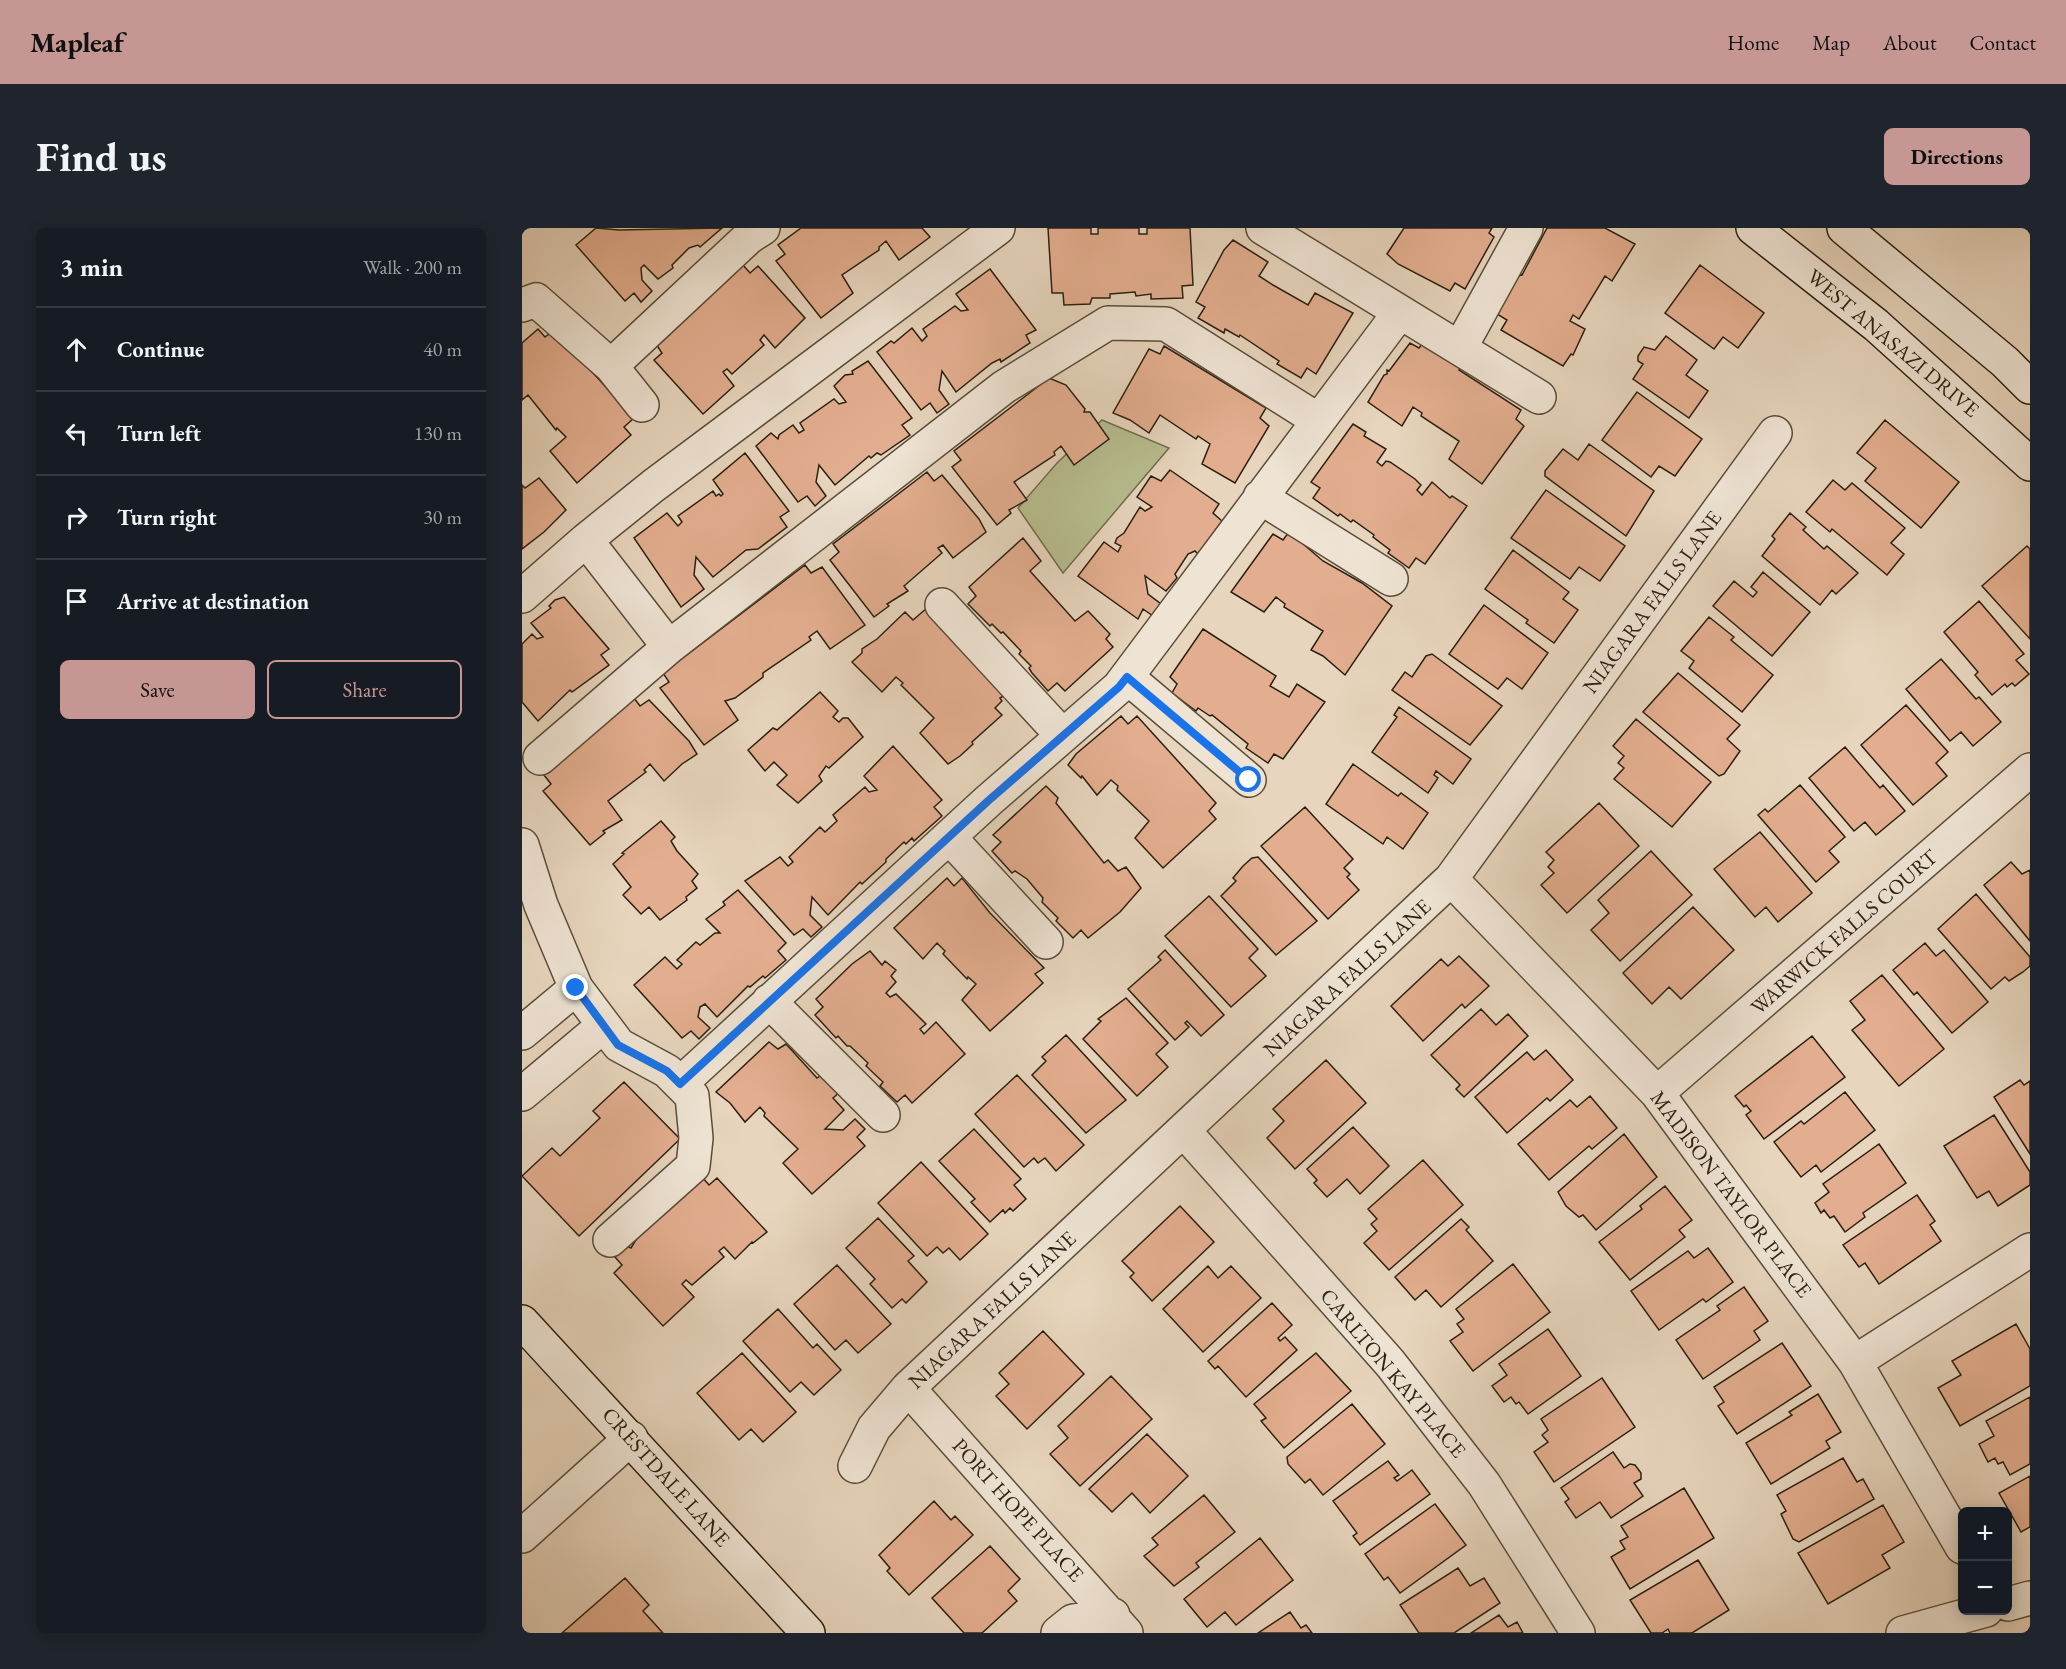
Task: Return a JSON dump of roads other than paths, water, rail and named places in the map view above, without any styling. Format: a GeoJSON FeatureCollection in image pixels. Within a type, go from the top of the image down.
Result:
{"type":"FeatureCollection","features":[{"type":"Feature","properties":{"kind":"street"},"geometry":{"type":"LineString","coordinates":[[611,366],[740,245],[763,228]]}},
{"type":"Feature","properties":{"kind":"street"},"geometry":{"type":"LineString","coordinates":[[522,596],[586,540],[998,228]]}},
{"type":"Feature","properties":{"kind":"street"},"geometry":{"type":"LineString","coordinates":[[1460,348],[1526,228]]}},
{"type":"Feature","properties":{"kind":"street","name":"WEST ANASAZI DRIVE"},"geometry":{"type":"LineString","coordinates":[[1753,228],[1876,325],[2030,464]]}},
{"type":"Feature","properties":{"kind":"street"},"geometry":{"type":"LineString","coordinates":[[1844,228],[2005,362],[2030,387]]}},
{"type":"Feature","properties":{"kind":"street"},"geometry":{"type":"LineString","coordinates":[[1284,233],[1400,312],[1539,396]]}},
{"type":"Feature","properties":{"kind":"street"},"geometry":{"type":"LineString","coordinates":[[522,305],[536,300],[611,366],[642,405]]}},
{"type":"Feature","properties":{"kind":"street"},"geometry":{"type":"LineString","coordinates":[[680,1084],[949,837],[1119,687],[1400,312]]}},
{"type":"Feature","properties":{"kind":"street"},"geometry":{"type":"LineString","coordinates":[[540,758],[669,648],[1004,387],[1108,323],[1166,324],[1318,420]]}},
{"type":"Feature","properties":{"kind":"street","name":"NIAGARA FALLS LANE"},"geometry":{"type":"LineString","coordinates":[[855,1466],[874,1428],[908,1388],[1451,879],[1775,433]]}},
{"type":"Feature","properties":{"kind":"street"},"geometry":{"type":"LineString","coordinates":[[1260,497],[1391,579]]}},
{"type":"Feature","properties":{"kind":"street"},"geometry":{"type":"LineString","coordinates":[[586,540],[669,648]]}},
{"type":"Feature","properties":{"kind":"street"},"geometry":{"type":"LineString","coordinates":[[942,605],[1062,735]]}},
{"type":"Feature","properties":{"kind":"street"},"geometry":{"type":"LineString","coordinates":[[1127,677],[1249,780]]}},
{"type":"Feature","properties":{"kind":"street","name":"WARWICK FALLS COURT"},"geometry":{"type":"LineString","coordinates":[[1658,1093],[2030,770]]}},
{"type":"Feature","properties":{"kind":"street"},"geometry":{"type":"LineString","coordinates":[[949,837],[1046,942]]}},
{"type":"Feature","properties":{"kind":"street"},"geometry":{"type":"LineString","coordinates":[[522,845],[541,905],[576,988],[618,1045],[667,1071],[692,1096],[696,1138],[693,1166],[610,1240]]}},
{"type":"Feature","properties":{"kind":"street","name":"MADISON TAYLOR PLACE"},"geometry":{"type":"LineString","coordinates":[[1451,879],[1658,1093],[1855,1362],[1958,1540]]}},
{"type":"Feature","properties":{"kind":"street"},"geometry":{"type":"LineString","coordinates":[[522,1033],[576,988]]}},
{"type":"Feature","properties":{"kind":"street"},"geometry":{"type":"LineString","coordinates":[[770,1001],[883,1115]]}},
{"type":"Feature","properties":{"kind":"street"},"geometry":{"type":"LineString","coordinates":[[522,1094],[603,1026]]}},
{"type":"Feature","properties":{"kind":"street","name":"CARLTON KAY PLACE"},"geometry":{"type":"LineString","coordinates":[[1184,1131],[1390,1363],[1485,1484],[1578,1633]]}},
{"type":"Feature","properties":{"kind":"street"},"geometry":{"type":"LineString","coordinates":[[1855,1362],[2030,1250]]}},
{"type":"Feature","properties":{"kind":"street","name":"CRESTDALE LANE"},"geometry":{"type":"LineString","coordinates":[[522,1322],[808,1633]]}},
{"type":"Feature","properties":{"kind":"street","name":"PORT HOPE PLACE"},"geometry":{"type":"LineString","coordinates":[[908,1388],[1116,1627]]}},
{"type":"Feature","properties":{"kind":"street"},"geometry":{"type":"LineString","coordinates":[[522,1536],[631,1438]]}},
{"type":"Feature","properties":{"kind":"street"},"geometry":{"type":"LineString","coordinates":[[2012,1603],[2030,1598]]}},
{"type":"Feature","properties":{"kind":"street"},"geometry":{"type":"LineString","coordinates":[[1904,1633],[1971,1615]]}},
{"type":"Feature","properties":{"kind":"street"},"geometry":{"type":"LineString","coordinates":[[1059,1633],[1073,1621],[1116,1627]]}}]}
